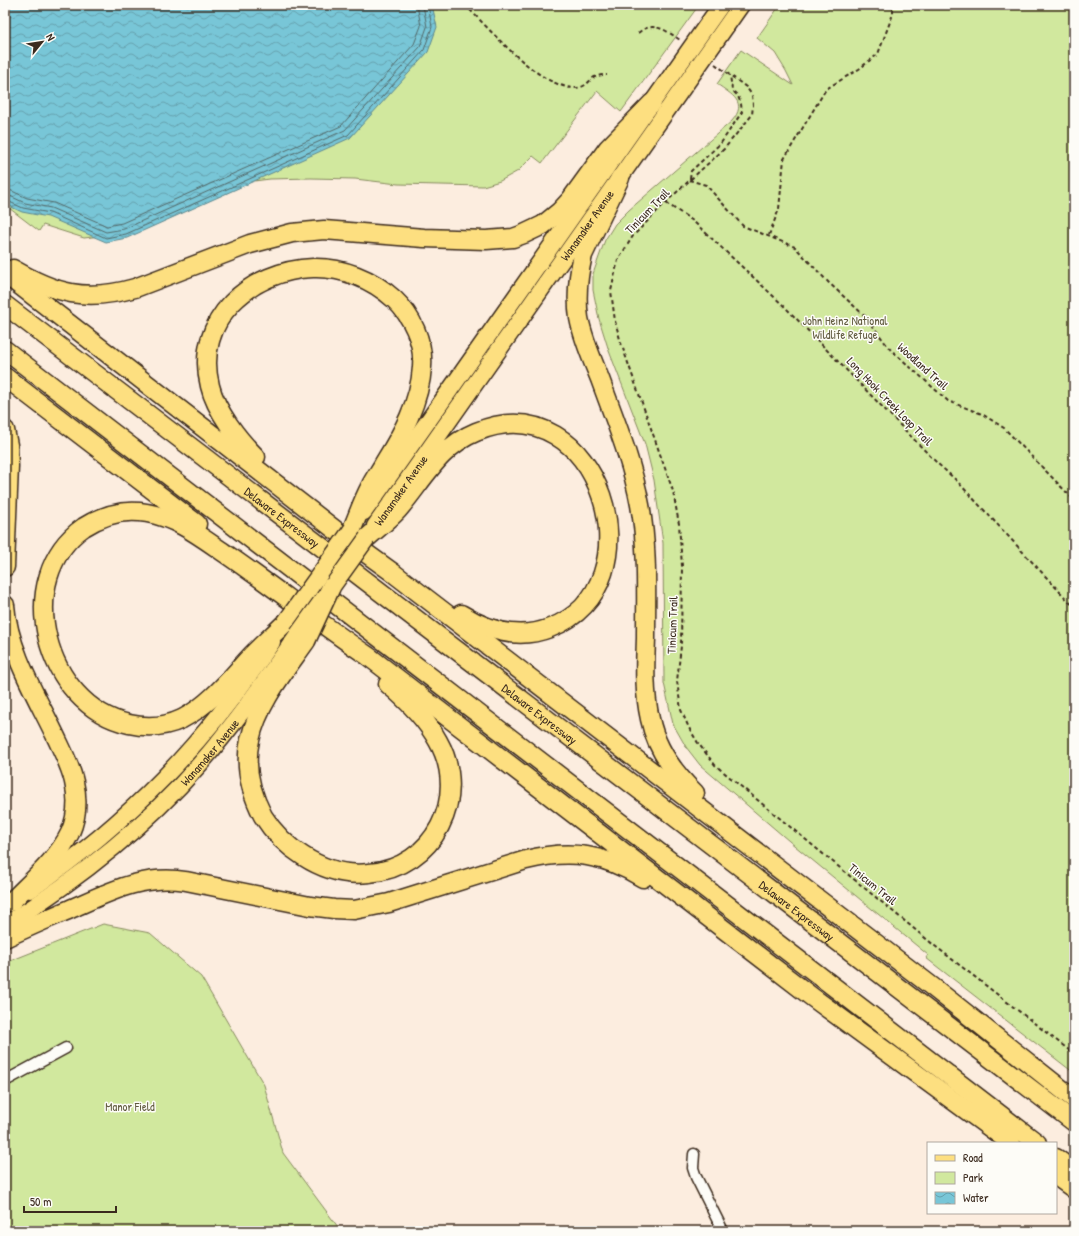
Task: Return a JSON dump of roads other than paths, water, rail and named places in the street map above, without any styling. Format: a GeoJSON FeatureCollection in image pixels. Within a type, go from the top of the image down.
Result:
{"type":"FeatureCollection","features":[{"type":"Feature","properties":{"kind":"highway"},"geometry":{"type":"LineString","coordinates":[[5,264],[32,280],[50,288],[74,294],[98,295],[116,293],[135,288],[255,242],[292,232],[324,230],[450,239],[486,240],[513,238],[542,225],[559,212],[571,199],[608,148],[652,103]]}},
{"type":"Feature","properties":{"kind":"highway"},"geometry":{"type":"LineString","coordinates":[[620,178],[583,255],[579,276],[578,304],[579,318],[584,336],[629,458],[640,504],[646,547],[645,683],[650,721],[665,755],[680,777],[711,807],[738,829],[761,855]]}},
{"type":"Feature","properties":{"kind":"highway"},"geometry":{"type":"LineString","coordinates":[[302,503],[251,452],[229,424],[218,406],[210,387],[207,356],[212,334],[221,315],[234,300],[250,288],[268,277],[279,273],[301,269],[327,268],[352,274],[376,284],[387,293],[398,303],[412,321],[421,353],[421,376],[417,398],[397,441],[370,486],[359,533]]}},
{"type":"Feature","properties":{"kind":"highway"},"geometry":{"type":"LineString","coordinates":[[5,274],[356,546],[392,572],[969,1015],[1074,1099]]}},
{"type":"Feature","properties":{"kind":"highway","name":"Delaware Expressway"},"geometry":{"type":"LineString","coordinates":[[5,305],[1074,1122]]}},
{"type":"Feature","properties":{"kind":"highway"},"geometry":{"type":"LineString","coordinates":[[5,350],[1036,1142]]}},
{"type":"Feature","properties":{"kind":"highway"},"geometry":{"type":"LineString","coordinates":[[5,377],[210,534],[257,575]]}},
{"type":"Feature","properties":{"kind":"highway"},"geometry":{"type":"LineString","coordinates":[[359,533],[398,510],[428,470],[459,441],[476,432],[502,425],[523,424],[535,426],[558,438],[579,456],[594,478],[600,490],[608,527],[607,551],[602,575],[593,593],[581,608],[566,620],[551,628],[525,634],[496,630],[464,616],[392,572]]}},
{"type":"Feature","properties":{"kind":"highway"},"geometry":{"type":"LineString","coordinates":[[5,430],[9,456],[5,567]]}},
{"type":"Feature","properties":{"kind":"highway"},"geometry":{"type":"LineString","coordinates":[[296,633],[248,659],[226,685],[202,706],[180,719],[156,726],[140,726],[124,723],[108,717],[92,707],[78,695],[66,681],[57,665],[49,647],[45,627],[44,606],[47,585],[60,552],[75,534],[104,517],[122,512],[138,512],[157,515],[190,530],[257,575],[337,635],[368,656],[868,1039],[1010,1142]]}},
{"type":"Feature","properties":{"kind":"highway"},"geometry":{"type":"LineString","coordinates":[[331,587],[296,633],[253,729],[250,740],[248,769],[252,791],[260,810],[271,827],[284,842],[300,854],[318,864],[337,871],[355,874],[375,873],[388,870],[409,860],[426,846],[436,833],[444,819],[449,803],[451,786],[450,770],[438,741],[421,718],[403,698],[367,666],[337,635]]}},
{"type":"Feature","properties":{"kind":"highway"},"geometry":{"type":"LineString","coordinates":[[5,605],[10,632],[17,654],[62,750],[72,775],[76,793],[73,824],[61,849],[8,904]]}},
{"type":"Feature","properties":{"kind":"highway"},"geometry":{"type":"LineString","coordinates":[[5,938],[114,890],[146,881],[175,879],[310,906],[354,910],[389,903],[526,860],[559,854],[581,855],[613,862],[625,867],[701,911]]}},
{"type":"Feature","properties":{"kind":"highway"},"geometry":{"type":"LineString","coordinates":[[1057,1159],[1074,1172]]}},
{"type":"Feature","properties":{"kind":"highway"},"geometry":{"type":"LineString","coordinates":[[1057,1177],[1074,1189]]}},
{"type":"Feature","properties":{"kind":"main road","name":"Wanamaker Avenue"},"geometry":{"type":"LineString","coordinates":[[5,925],[48,897],[97,861],[126,837],[167,799],[227,732],[296,633],[359,533],[652,103],[721,5]]}},
{"type":"Feature","properties":{"kind":"main road","name":"Wanamaker Avenue"},"geometry":{"type":"LineString","coordinates":[[331,587],[359,533],[620,178],[741,5]]}},
{"type":"Feature","properties":{"kind":"main road","name":"Wanamaker Avenue"},"geometry":{"type":"LineString","coordinates":[[8,904],[49,877],[87,849],[120,821],[170,772],[199,741],[229,703],[296,633]]}},
{"type":"Feature","properties":{"kind":"street"},"geometry":{"type":"LineString","coordinates":[[5,1081],[66,1048]]}},
{"type":"Feature","properties":{"kind":"street"},"geometry":{"type":"LineString","coordinates":[[694,1154],[693,1168],[696,1177],[723,1231]]}},
{"type":"Feature","properties":{"kind":"water"},"geometry":{"type":"Polygon","coordinates":[[[5,5],[432,5],[437,27],[428,52],[350,138],[127,238],[106,242],[48,217],[22,212],[5,204],[5,5]]]}},
{"type":"Feature","properties":{"kind":"park label","name":"John Heinz National Wildlife Refuge"},"geometry":{"type":"Point","coordinates":[845,327]}},
{"type":"Feature","properties":{"kind":"park label","name":"Manor Field"},"geometry":{"type":"Point","coordinates":[130,1106]}}]}
